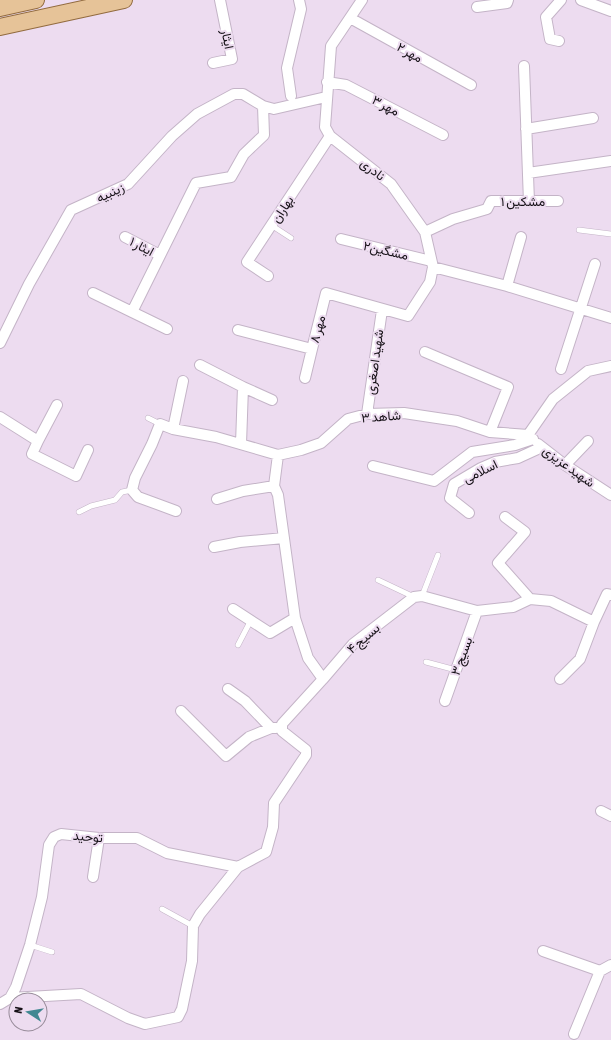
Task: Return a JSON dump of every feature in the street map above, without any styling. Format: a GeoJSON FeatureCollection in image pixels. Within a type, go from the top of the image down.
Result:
{"type":"FeatureCollection","features":[{"type":"Feature","properties":{"kind":"main road"},"geometry":{"type":"LineString","coordinates":[[0,8],[36,0]]}},
{"type":"Feature","properties":{"kind":"main road"},"geometry":{"type":"LineString","coordinates":[[0,27],[61,7],[124,0]]}},
{"type":"Feature","properties":{"kind":"street","name":"ایثار"},"geometry":{"type":"LineString","coordinates":[[214,63],[232,59],[220,0]]}},
{"type":"Feature","properties":{"kind":"street"},"geometry":{"type":"LineString","coordinates":[[291,96],[287,68],[301,8],[299,0]]}},
{"type":"Feature","properties":{"kind":"street"},"geometry":{"type":"LineString","coordinates":[[330,136],[325,127],[327,82],[331,46],[362,0]]}},
{"type":"Feature","properties":{"kind":"street"},"geometry":{"type":"LineString","coordinates":[[477,7],[507,3],[508,0]]}},
{"type":"Feature","properties":{"kind":"street"},"geometry":{"type":"LineString","coordinates":[[559,41],[550,39],[546,17],[561,0]]}},
{"type":"Feature","properties":{"kind":"street"},"geometry":{"type":"LineString","coordinates":[[581,0],[611,11]]}},
{"type":"Feature","properties":{"kind":"street","name":"مهر ۲"},"geometry":{"type":"LineString","coordinates":[[350,18],[470,85]]}},
{"type":"Feature","properties":{"kind":"street"},"geometry":{"type":"LineString","coordinates":[[524,66],[529,202]]}},
{"type":"Feature","properties":{"kind":"street","name":"مهر ۳"},"geometry":{"type":"LineString","coordinates":[[327,82],[346,85],[443,135]]}},
{"type":"Feature","properties":{"kind":"street","name":"زینبیه"},"geometry":{"type":"LineString","coordinates":[[0,343],[29,284],[71,210],[128,184],[172,136],[197,114],[234,94],[243,94],[263,106],[274,109],[326,97]]}},
{"type":"Feature","properties":{"kind":"street"},"geometry":{"type":"LineString","coordinates":[[132,312],[196,183],[231,177],[244,154],[264,135],[263,106]]}},
{"type":"Feature","properties":{"kind":"street"},"geometry":{"type":"LineString","coordinates":[[526,129],[593,118]]}},
{"type":"Feature","properties":{"kind":"street","name":"بهاران"},"geometry":{"type":"LineString","coordinates":[[268,276],[247,262],[330,136]]}},
{"type":"Feature","properties":{"kind":"street","name":"نادری"},"geometry":{"type":"LineString","coordinates":[[330,136],[391,184],[424,232],[432,264],[430,282],[408,316],[382,310]]}},
{"type":"Feature","properties":{"kind":"street"},"geometry":{"type":"LineString","coordinates":[[528,173],[611,161]]}},
{"type":"Feature","properties":{"kind":"street","name":"مشکین ۱"},"geometry":{"type":"LineString","coordinates":[[424,232],[453,219],[487,209],[491,201],[558,201]]}},
{"type":"Feature","properties":{"kind":"street","name":"ایثار ۱"},"geometry":{"type":"LineString","coordinates":[[125,237],[160,255]]}},
{"type":"Feature","properties":{"kind":"street"},"geometry":{"type":"LineString","coordinates":[[507,286],[521,238]]}},
{"type":"Feature","properties":{"kind":"street","name":"مشگین۲"},"geometry":{"type":"LineString","coordinates":[[342,239],[507,286],[611,318]]}},
{"type":"Feature","properties":{"kind":"street"},"geometry":{"type":"LineString","coordinates":[[561,370],[595,264]]}},
{"type":"Feature","properties":{"kind":"street"},"geometry":{"type":"LineString","coordinates":[[93,293],[168,329]]}},
{"type":"Feature","properties":{"kind":"street","name":"مهر ۸"},"geometry":{"type":"LineString","coordinates":[[238,330],[312,349],[326,293],[382,310]]}},
{"type":"Feature","properties":{"kind":"street","name":"شهید اصغری"},"geometry":{"type":"LineString","coordinates":[[367,414],[382,310]]}},
{"type":"Feature","properties":{"kind":"street"},"geometry":{"type":"LineString","coordinates":[[305,378],[312,349]]}},
{"type":"Feature","properties":{"kind":"street"},"geometry":{"type":"LineString","coordinates":[[425,352],[508,387],[490,432]]}},
{"type":"Feature","properties":{"kind":"street"},"geometry":{"type":"LineString","coordinates":[[200,365],[272,400]]}},
{"type":"Feature","properties":{"kind":"street"},"geometry":{"type":"LineString","coordinates":[[373,466],[434,481],[472,452],[515,445],[530,437],[553,399],[588,371],[611,366]]}},
{"type":"Feature","properties":{"kind":"street"},"geometry":{"type":"LineString","coordinates":[[173,429],[183,381]]}},
{"type":"Feature","properties":{"kind":"street"},"geometry":{"type":"LineString","coordinates":[[241,444],[243,387]]}},
{"type":"Feature","properties":{"kind":"street"},"geometry":{"type":"LineString","coordinates":[[57,405],[32,454],[76,476],[88,450]]}},
{"type":"Feature","properties":{"kind":"street","name":"شاهد ۳"},"geometry":{"type":"LineString","coordinates":[[160,424],[173,429],[216,437],[278,455],[301,450],[321,443],[348,419],[367,414],[404,413],[457,421],[490,432],[530,437]]}},
{"type":"Feature","properties":{"kind":"street"},"geometry":{"type":"LineString","coordinates":[[0,418],[38,441]]}},
{"type":"Feature","properties":{"kind":"street"},"geometry":{"type":"LineString","coordinates":[[160,424],[132,490],[138,497],[176,511]]}},
{"type":"Feature","properties":{"kind":"street","name":"شهید عزیزی"},"geometry":{"type":"LineString","coordinates":[[530,437],[564,465],[611,495]]}},
{"type":"Feature","properties":{"kind":"street"},"geometry":{"type":"LineString","coordinates":[[564,465],[588,441]]}},
{"type":"Feature","properties":{"kind":"street","name":"اسلامی"},"geometry":{"type":"LineString","coordinates":[[470,513],[450,498],[454,484],[481,468],[495,462],[518,458],[542,447]]}},
{"type":"Feature","properties":{"kind":"street"},"geometry":{"type":"LineString","coordinates":[[278,455],[274,486],[278,495],[295,618],[308,658],[323,679]]}},
{"type":"Feature","properties":{"kind":"street"},"geometry":{"type":"LineString","coordinates":[[217,499],[243,491],[274,486]]}},
{"type":"Feature","properties":{"kind":"street"},"geometry":{"type":"LineString","coordinates":[[505,517],[525,532],[498,563],[530,599]]}},
{"type":"Feature","properties":{"kind":"street"},"geometry":{"type":"LineString","coordinates":[[214,547],[240,542],[284,538]]}},
{"type":"Feature","properties":{"kind":"street"},"geometry":{"type":"LineString","coordinates":[[560,680],[580,659],[606,594],[611,595]]}},
{"type":"Feature","properties":{"kind":"street"},"geometry":{"type":"LineString","coordinates":[[418,596],[477,611],[513,607],[530,599],[551,601],[594,622]]}},
{"type":"Feature","properties":{"kind":"street","name":"بسیج ۴"},"geometry":{"type":"LineString","coordinates":[[282,727],[282,724],[353,644],[418,596]]}},
{"type":"Feature","properties":{"kind":"street"},"geometry":{"type":"LineString","coordinates":[[233,609],[270,633],[295,618]]}},
{"type":"Feature","properties":{"kind":"street","name":"بسیج ۳"},"geometry":{"type":"LineString","coordinates":[[445,701],[477,611]]}},
{"type":"Feature","properties":{"kind":"street"},"geometry":{"type":"LineString","coordinates":[[228,689],[245,701],[271,728]]}},
{"type":"Feature","properties":{"kind":"street"},"geometry":{"type":"LineString","coordinates":[[48,996],[81,994],[128,1018],[145,1024],[178,1017],[182,1008],[192,961],[193,926],[200,914],[238,867],[266,852],[273,827],[274,803],[306,756],[306,750],[282,731],[282,727],[271,728],[249,737],[226,756],[181,711]]}},
{"type":"Feature","properties":{"kind":"street"},"geometry":{"type":"LineString","coordinates":[[601,811],[611,816]]}},
{"type":"Feature","properties":{"kind":"street","name":"توحید"},"geometry":{"type":"LineString","coordinates":[[13,992],[30,945],[42,897],[49,845],[54,837],[61,834],[100,838],[137,838],[166,853],[238,867]]}},
{"type":"Feature","properties":{"kind":"street"},"geometry":{"type":"LineString","coordinates":[[93,876],[100,838]]}},
{"type":"Feature","properties":{"kind":"street"},"geometry":{"type":"LineString","coordinates":[[543,951],[600,971]]}},
{"type":"Feature","properties":{"kind":"street"},"geometry":{"type":"LineString","coordinates":[[574,1034],[600,971],[611,965]]}},
{"type":"Feature","properties":{"kind":"lane"},"geometry":{"type":"LineString","coordinates":[[271,225],[291,238]]}},
{"type":"Feature","properties":{"kind":"lane"},"geometry":{"type":"LineString","coordinates":[[579,230],[611,234]]}},
{"type":"Feature","properties":{"kind":"lane"},"geometry":{"type":"LineString","coordinates":[[148,418],[160,424]]}},
{"type":"Feature","properties":{"kind":"lane"},"geometry":{"type":"LineString","coordinates":[[78,512],[91,506],[115,500],[122,492],[132,490]]}},
{"type":"Feature","properties":{"kind":"lane"},"geometry":{"type":"LineString","coordinates":[[378,580],[418,596],[438,555]]}},
{"type":"Feature","properties":{"kind":"lane"},"geometry":{"type":"LineString","coordinates":[[238,645],[251,620]]}},
{"type":"Feature","properties":{"kind":"lane"},"geometry":{"type":"LineString","coordinates":[[426,662],[456,670]]}},
{"type":"Feature","properties":{"kind":"lane"},"geometry":{"type":"LineString","coordinates":[[162,909],[193,926]]}},
{"type":"Feature","properties":{"kind":"lane"},"geometry":{"type":"LineString","coordinates":[[30,945],[52,952]]}}]}
